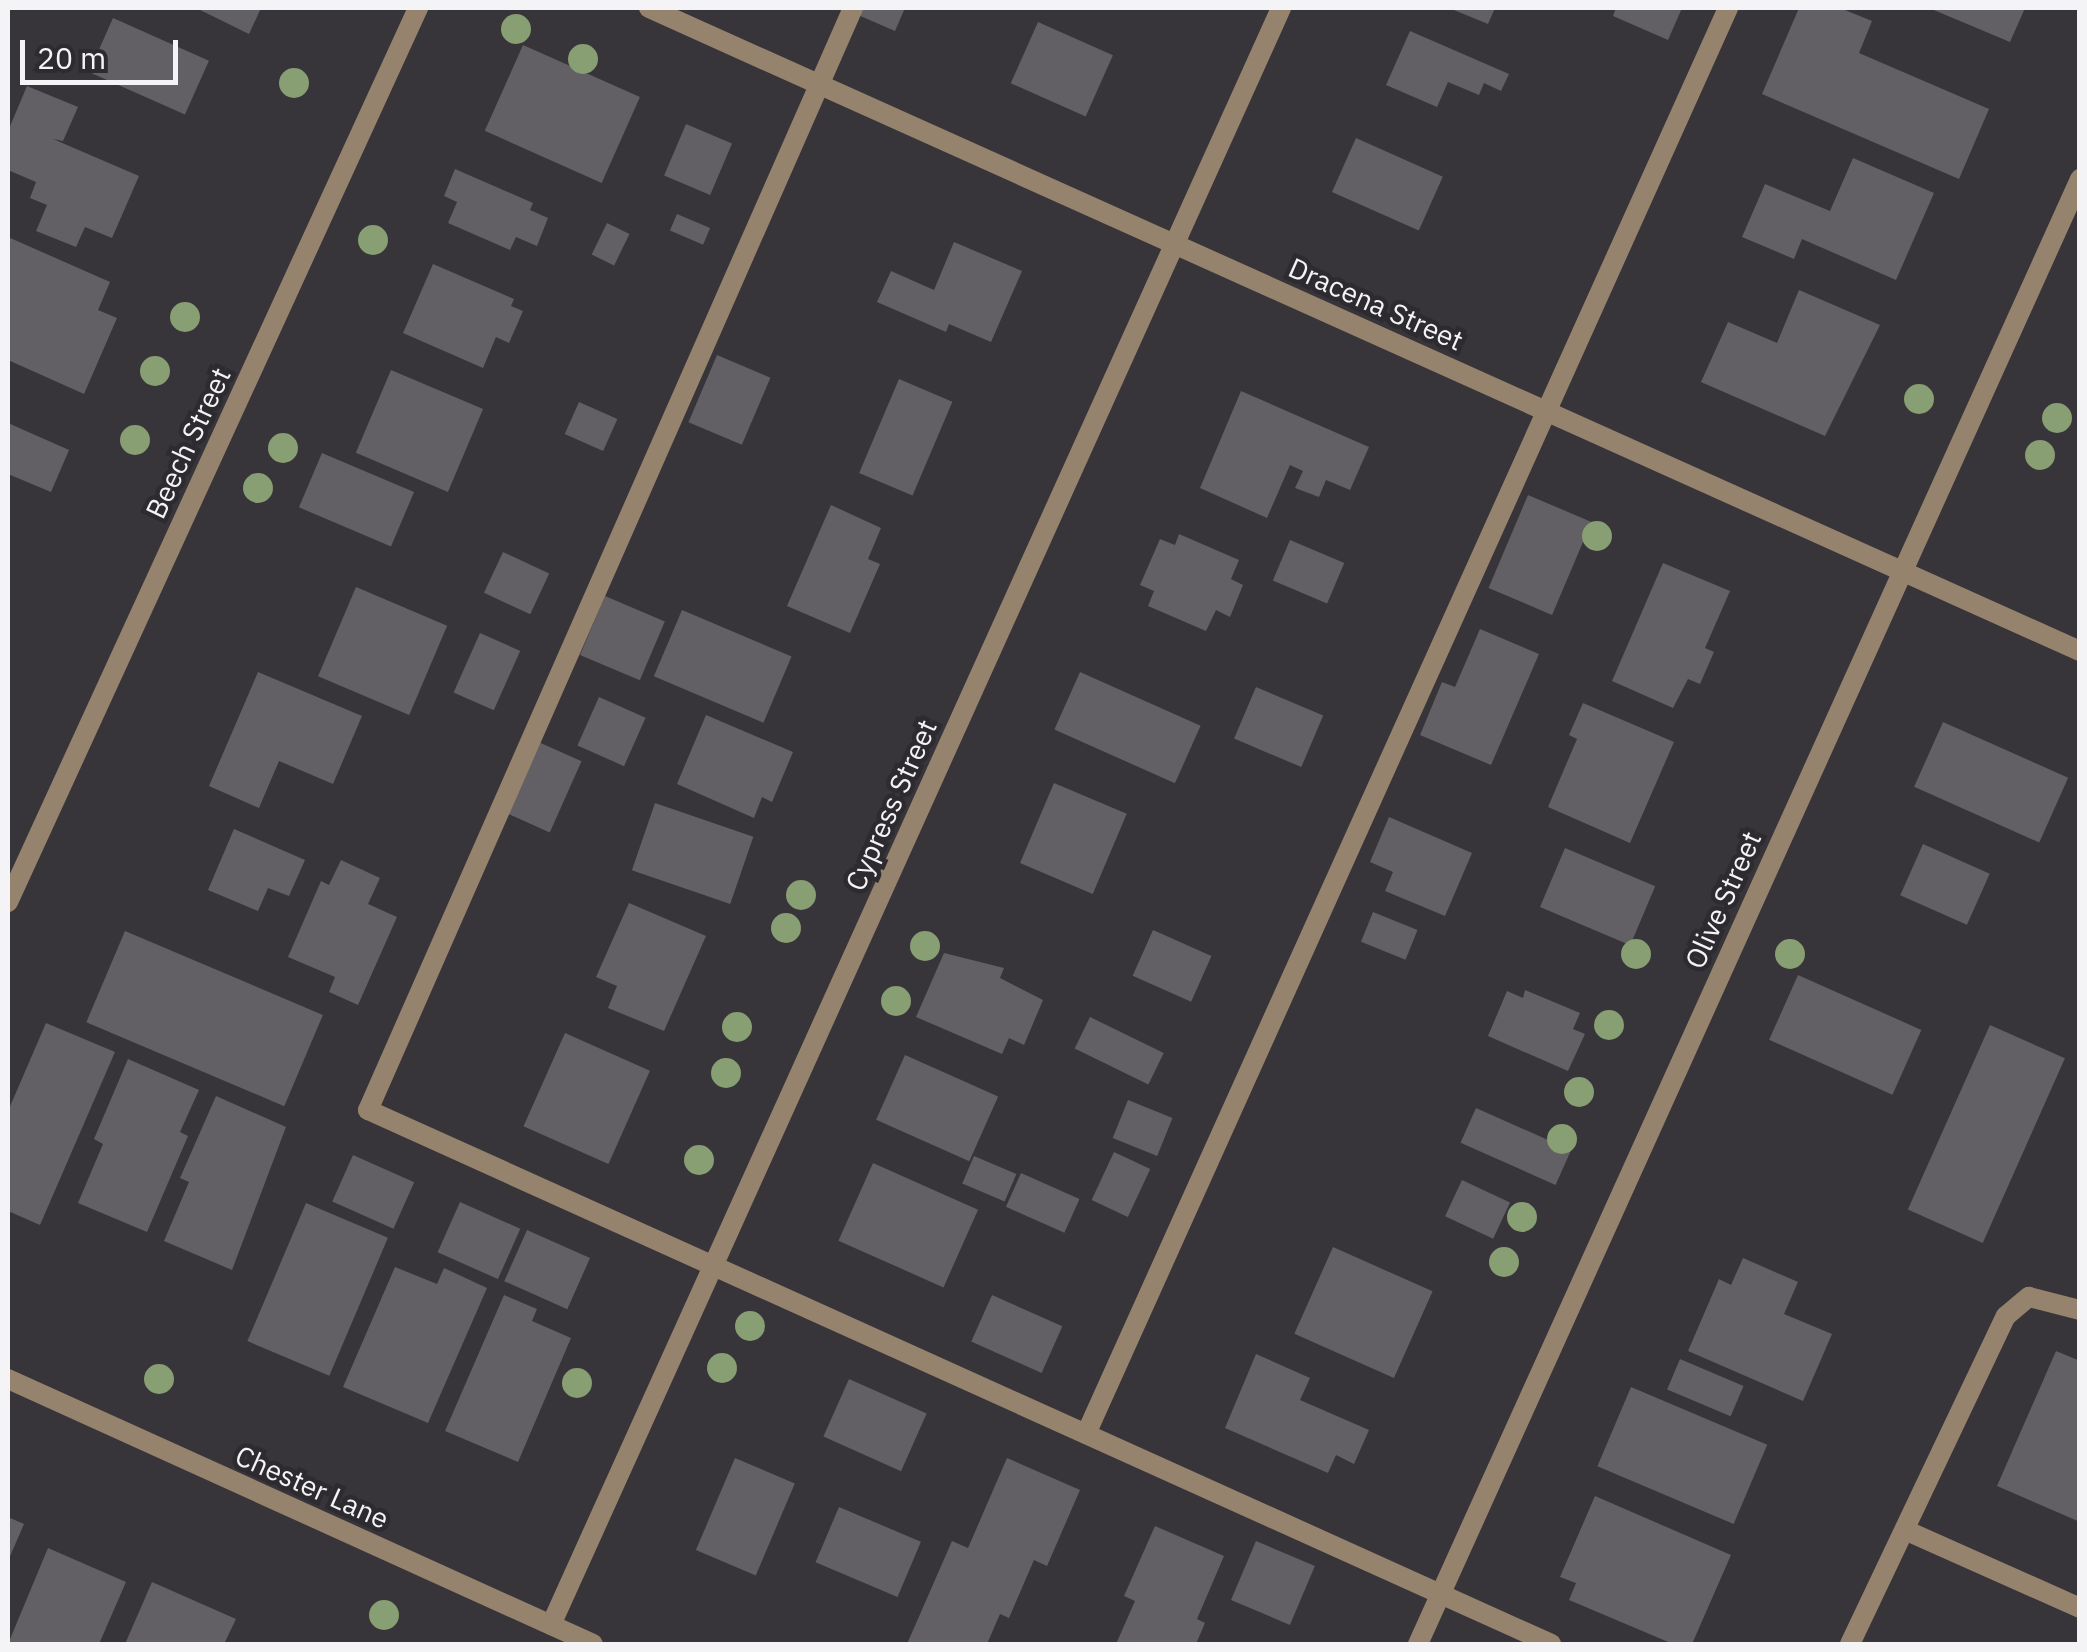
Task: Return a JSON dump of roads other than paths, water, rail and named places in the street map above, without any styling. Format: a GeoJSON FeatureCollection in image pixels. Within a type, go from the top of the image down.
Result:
{"type":"FeatureCollection","features":[{"type":"Feature","properties":{"kind":"street","name":"Beech Street"},"geometry":{"type":"LineString","coordinates":[[8,902],[418,8]]}},
{"type":"Feature","properties":{"kind":"street","name":"Dracena Street"},"geometry":{"type":"LineString","coordinates":[[650,8],[2080,651]]}},
{"type":"Feature","properties":{"kind":"street"},"geometry":{"type":"LineString","coordinates":[[853,8],[368,1110],[1551,1644]]}},
{"type":"Feature","properties":{"kind":"street","name":"Cypress Street"},"geometry":{"type":"LineString","coordinates":[[551,1625],[1281,8]]}},
{"type":"Feature","properties":{"kind":"street"},"geometry":{"type":"LineString","coordinates":[[1086,1434],[1728,8]]}},
{"type":"Feature","properties":{"kind":"street","name":"Olive Street"},"geometry":{"type":"LineString","coordinates":[[1418,1644],[2080,179]]}},
{"type":"Feature","properties":{"kind":"street"},"geometry":{"type":"LineString","coordinates":[[1850,1644],[2006,1316],[2030,1297],[2080,1310]]}},
{"type":"Feature","properties":{"kind":"street","name":"Chester Lane"},"geometry":{"type":"LineString","coordinates":[[8,1379],[593,1644]]}},
{"type":"Feature","properties":{"kind":"street"},"geometry":{"type":"LineString","coordinates":[[1904,1530],[2080,1608]]}}]}
